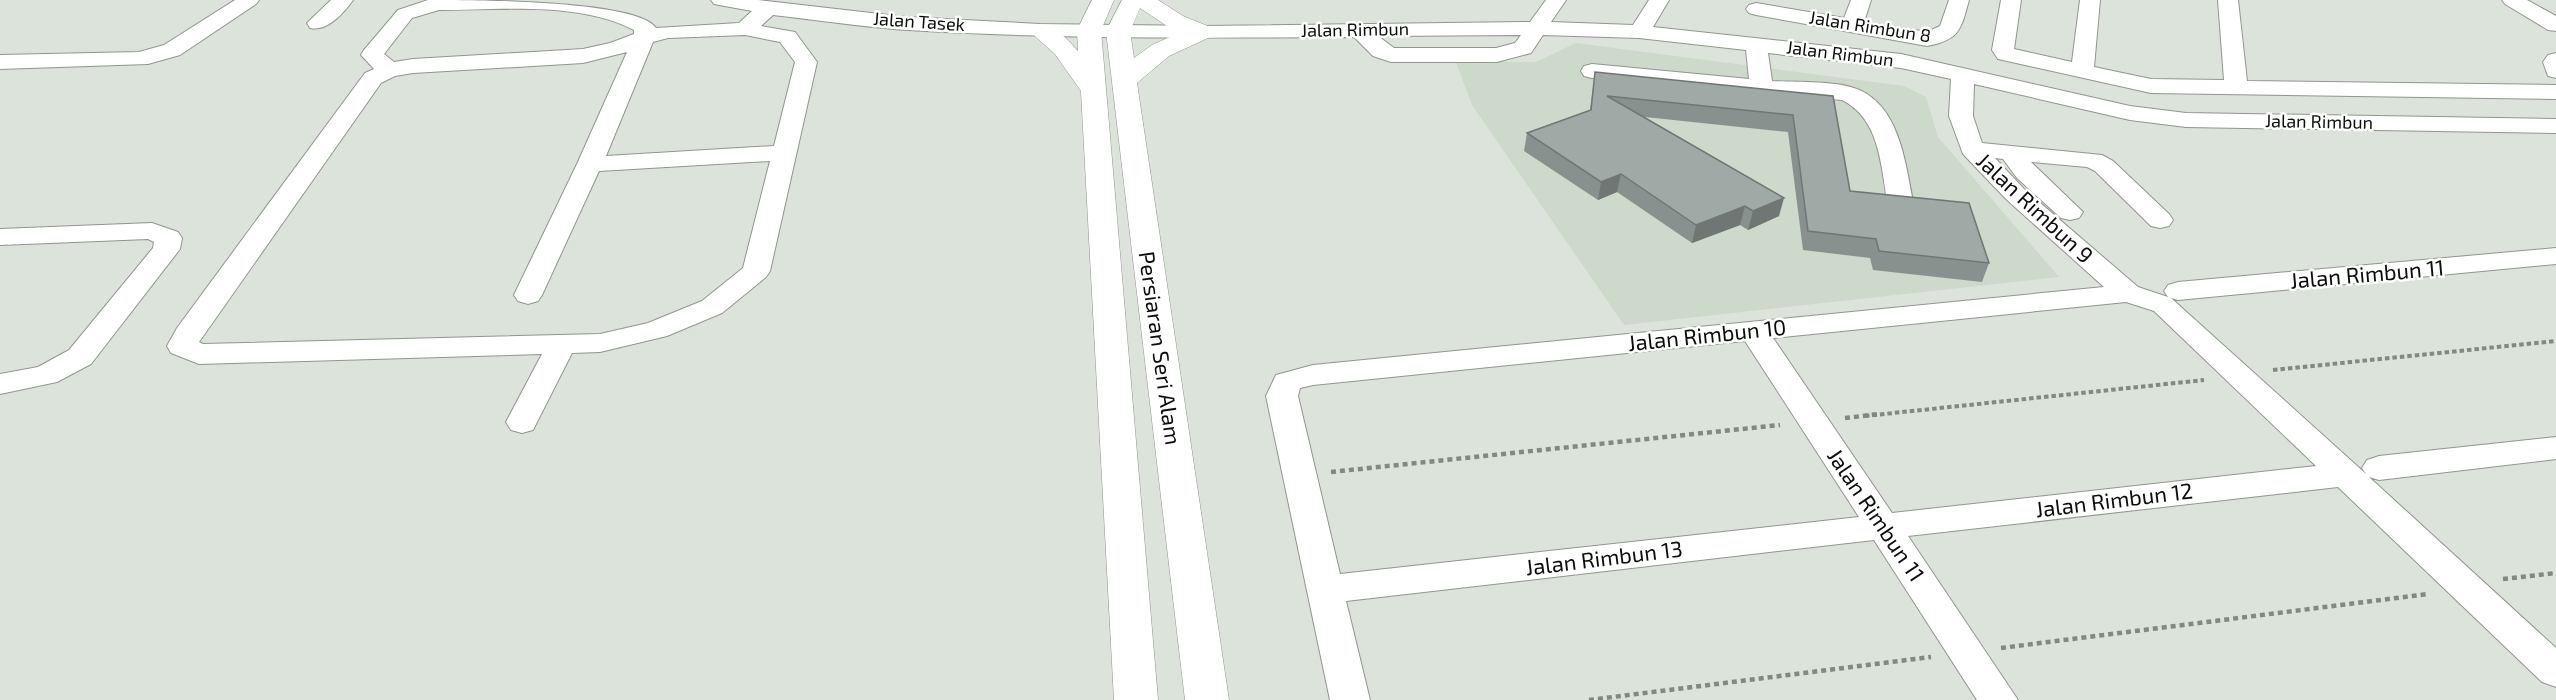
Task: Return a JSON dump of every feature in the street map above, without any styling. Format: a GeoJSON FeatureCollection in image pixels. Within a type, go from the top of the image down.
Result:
{"type":"FeatureCollection","features":[{"type":"Feature","properties":{"kind":"main road"},"geometry":{"type":"LineString","coordinates":[[1040,30],[1101,0]]}},
{"type":"Feature","properties":{"kind":"main road","name":"Persiaran Seri Alam"},"geometry":{"type":"LineString","coordinates":[[1101,0],[1089,30],[1109,87],[1207,700]]}},
{"type":"Feature","properties":{"kind":"main road"},"geometry":{"type":"LineString","coordinates":[[1118,31],[1133,0]]}},
{"type":"Feature","properties":{"kind":"main road"},"geometry":{"type":"LineString","coordinates":[[1143,0],[1175,21],[1202,32]]}},
{"type":"Feature","properties":{"kind":"main road"},"geometry":{"type":"LineString","coordinates":[[1040,30],[1060,43],[1071,56],[1109,87],[1165,46],[1202,32]]}},
{"type":"Feature","properties":{"kind":"main road","name":"Persiaran Seri Alam"},"geometry":{"type":"LineString","coordinates":[[1118,31],[1109,87],[1136,700]]}},
{"type":"Feature","properties":{"kind":"street"},"geometry":{"type":"LineString","coordinates":[[0,62],[140,59],[158,55],[172,50],[249,0]]}},
{"type":"Feature","properties":{"kind":"street"},"geometry":{"type":"LineString","coordinates":[[318,23],[343,0]]}},
{"type":"Feature","properties":{"kind":"street","name":"Jalan Tasek"},"geometry":{"type":"LineString","coordinates":[[721,0],[768,8],[906,23],[1040,30],[1118,31]]}},
{"type":"Feature","properties":{"kind":"street"},"geometry":{"type":"LineString","coordinates":[[847,17],[869,0]]}},
{"type":"Feature","properties":{"kind":"street"},"geometry":{"type":"LineString","coordinates":[[1536,28],[1556,0]]}},
{"type":"Feature","properties":{"kind":"street"},"geometry":{"type":"LineString","coordinates":[[1639,32],[1659,0]]}},
{"type":"Feature","properties":{"kind":"street"},"geometry":{"type":"LineString","coordinates":[[1852,26],[1861,0]]}},
{"type":"Feature","properties":{"kind":"street","name":"Jalan Rimbun 8"},"geometry":{"type":"LineString","coordinates":[[1758,5],[1852,26],[1927,39],[1942,38],[1948,33],[1959,0]]}},
{"type":"Feature","properties":{"kind":"street"},"geometry":{"type":"LineString","coordinates":[[2011,0],[2003,50],[2006,54],[2151,86],[2556,92]]}},
{"type":"Feature","properties":{"kind":"street"},"geometry":{"type":"LineString","coordinates":[[2082,71],[2090,0]]}},
{"type":"Feature","properties":{"kind":"street"},"geometry":{"type":"LineString","coordinates":[[2512,0],[2556,25]]}},
{"type":"Feature","properties":{"kind":"street"},"geometry":{"type":"LineString","coordinates":[[2227,1],[2236,87]]}},
{"type":"Feature","properties":{"kind":"street"},"geometry":{"type":"LineString","coordinates":[[389,70],[372,54],[405,14],[437,4],[554,4],[620,14],[645,27],[644,37],[590,164],[528,295]]}},
{"type":"Feature","properties":{"kind":"street"},"geometry":{"type":"LineString","coordinates":[[1758,5],[1747,43],[1761,87]]}},
{"type":"Feature","properties":{"kind":"street"},"geometry":{"type":"LineString","coordinates":[[744,28],[768,8]]}},
{"type":"Feature","properties":{"kind":"street"},"geometry":{"type":"LineString","coordinates":[[744,28],[787,37],[806,62],[756,271],[712,307],[657,330],[600,343],[199,354],[182,346],[186,334],[373,78],[389,70],[413,66],[583,56],[668,32],[744,28]]}},
{"type":"Feature","properties":{"kind":"street","name":"Jalan Rimbun"},"geometry":{"type":"LineString","coordinates":[[1118,31],[1359,30],[1381,51],[1391,55],[1497,55],[1522,48],[1536,28],[1639,32],[1901,62],[2130,113],[2186,120],[2556,126]]}},
{"type":"Feature","properties":{"kind":"street"},"geometry":{"type":"LineString","coordinates":[[2556,60],[2554,63],[2556,71]]}},
{"type":"Feature","properties":{"kind":"street"},"geometry":{"type":"LineString","coordinates":[[1592,71],[1847,93],[1859,97],[1870,107],[1887,140],[1899,201]]}},
{"type":"Feature","properties":{"kind":"street","name":"Jalan Rimbun 9"},"geometry":{"type":"LineString","coordinates":[[1963,75],[1961,116],[1972,148],[2015,194],[2128,293]]}},
{"type":"Feature","properties":{"kind":"street"},"geometry":{"type":"LineString","coordinates":[[1972,148],[2092,160],[2104,166],[2160,219]]}},
{"type":"Feature","properties":{"kind":"street"},"geometry":{"type":"LineString","coordinates":[[2010,152],[2026,173],[2070,212]]}},
{"type":"Feature","properties":{"kind":"street"},"geometry":{"type":"LineString","coordinates":[[590,164],[784,153]]}},
{"type":"Feature","properties":{"kind":"street"},"geometry":{"type":"LineString","coordinates":[[0,237],[152,231],[168,238],[166,249],[80,357],[46,375],[0,384]]}},
{"type":"Feature","properties":{"kind":"street"},"geometry":{"type":"LineString","coordinates":[[2543,257],[2556,276]]}},
{"type":"Feature","properties":{"kind":"street","name":"Jalan Rimbun 11"},"geometry":{"type":"LineString","coordinates":[[2178,291],[2543,257]]}},
{"type":"Feature","properties":{"kind":"street"},"geometry":{"type":"LineString","coordinates":[[2128,293],[2164,305],[2255,374],[2344,474],[2483,585],[2556,671]]}},
{"type":"Feature","properties":{"kind":"street","name":"Jalan Rimbun 10"},"geometry":{"type":"LineString","coordinates":[[1300,475],[1282,396],[1287,382],[1313,375],[2128,293]]}},
{"type":"Feature","properties":{"kind":"street","name":"Jalan Rimbun 11"},"geometry":{"type":"LineString","coordinates":[[1753,330],[1998,700]]}},
{"type":"Feature","properties":{"kind":"street"},"geometry":{"type":"LineString","coordinates":[[522,423],[562,344]]}},
{"type":"Feature","properties":{"kind":"street"},"geometry":{"type":"LineString","coordinates":[[2379,468],[2556,448]]}},
{"type":"Feature","properties":{"kind":"street","name":"Jalan Rimbun 12"},"geometry":{"type":"LineString","coordinates":[[1883,526],[2344,474]]}},
{"type":"Feature","properties":{"kind":"street"},"geometry":{"type":"LineString","coordinates":[[1300,475],[1350,700]]}},
{"type":"Feature","properties":{"kind":"street","name":"Jalan Rimbun 13"},"geometry":{"type":"LineString","coordinates":[[1325,590],[1883,526]]}},
{"type":"Feature","properties":{"kind":"path"},"geometry":{"type":"LineString","coordinates":[[1300,475],[2556,341]]}},
{"type":"Feature","properties":{"kind":"path"},"geometry":{"type":"LineString","coordinates":[[1589,700],[1967,653],[2483,585],[2556,573]]}},
{"type":"Feature","properties":{"kind":"shaded area"},"geometry":{"type":"Polygon","coordinates":[[[1576,43],[1904,86],[1926,97],[1938,137],[2059,277],[1624,325],[1472,105],[1456,62],[1536,62],[1576,43]]]}},
{"type":"Feature","properties":{"kind":"building"},"geometry":{"type":"Polygon","coordinates":[[[1595,72],[1833,96],[1850,191],[1969,203],[1989,263],[1879,251],[1876,239],[1808,231],[1793,115],[1607,96],[1784,198],[1753,211],[1745,206],[1696,225],[1621,174],[1601,182],[1527,133],[1591,110],[1595,72]]]}}]}
